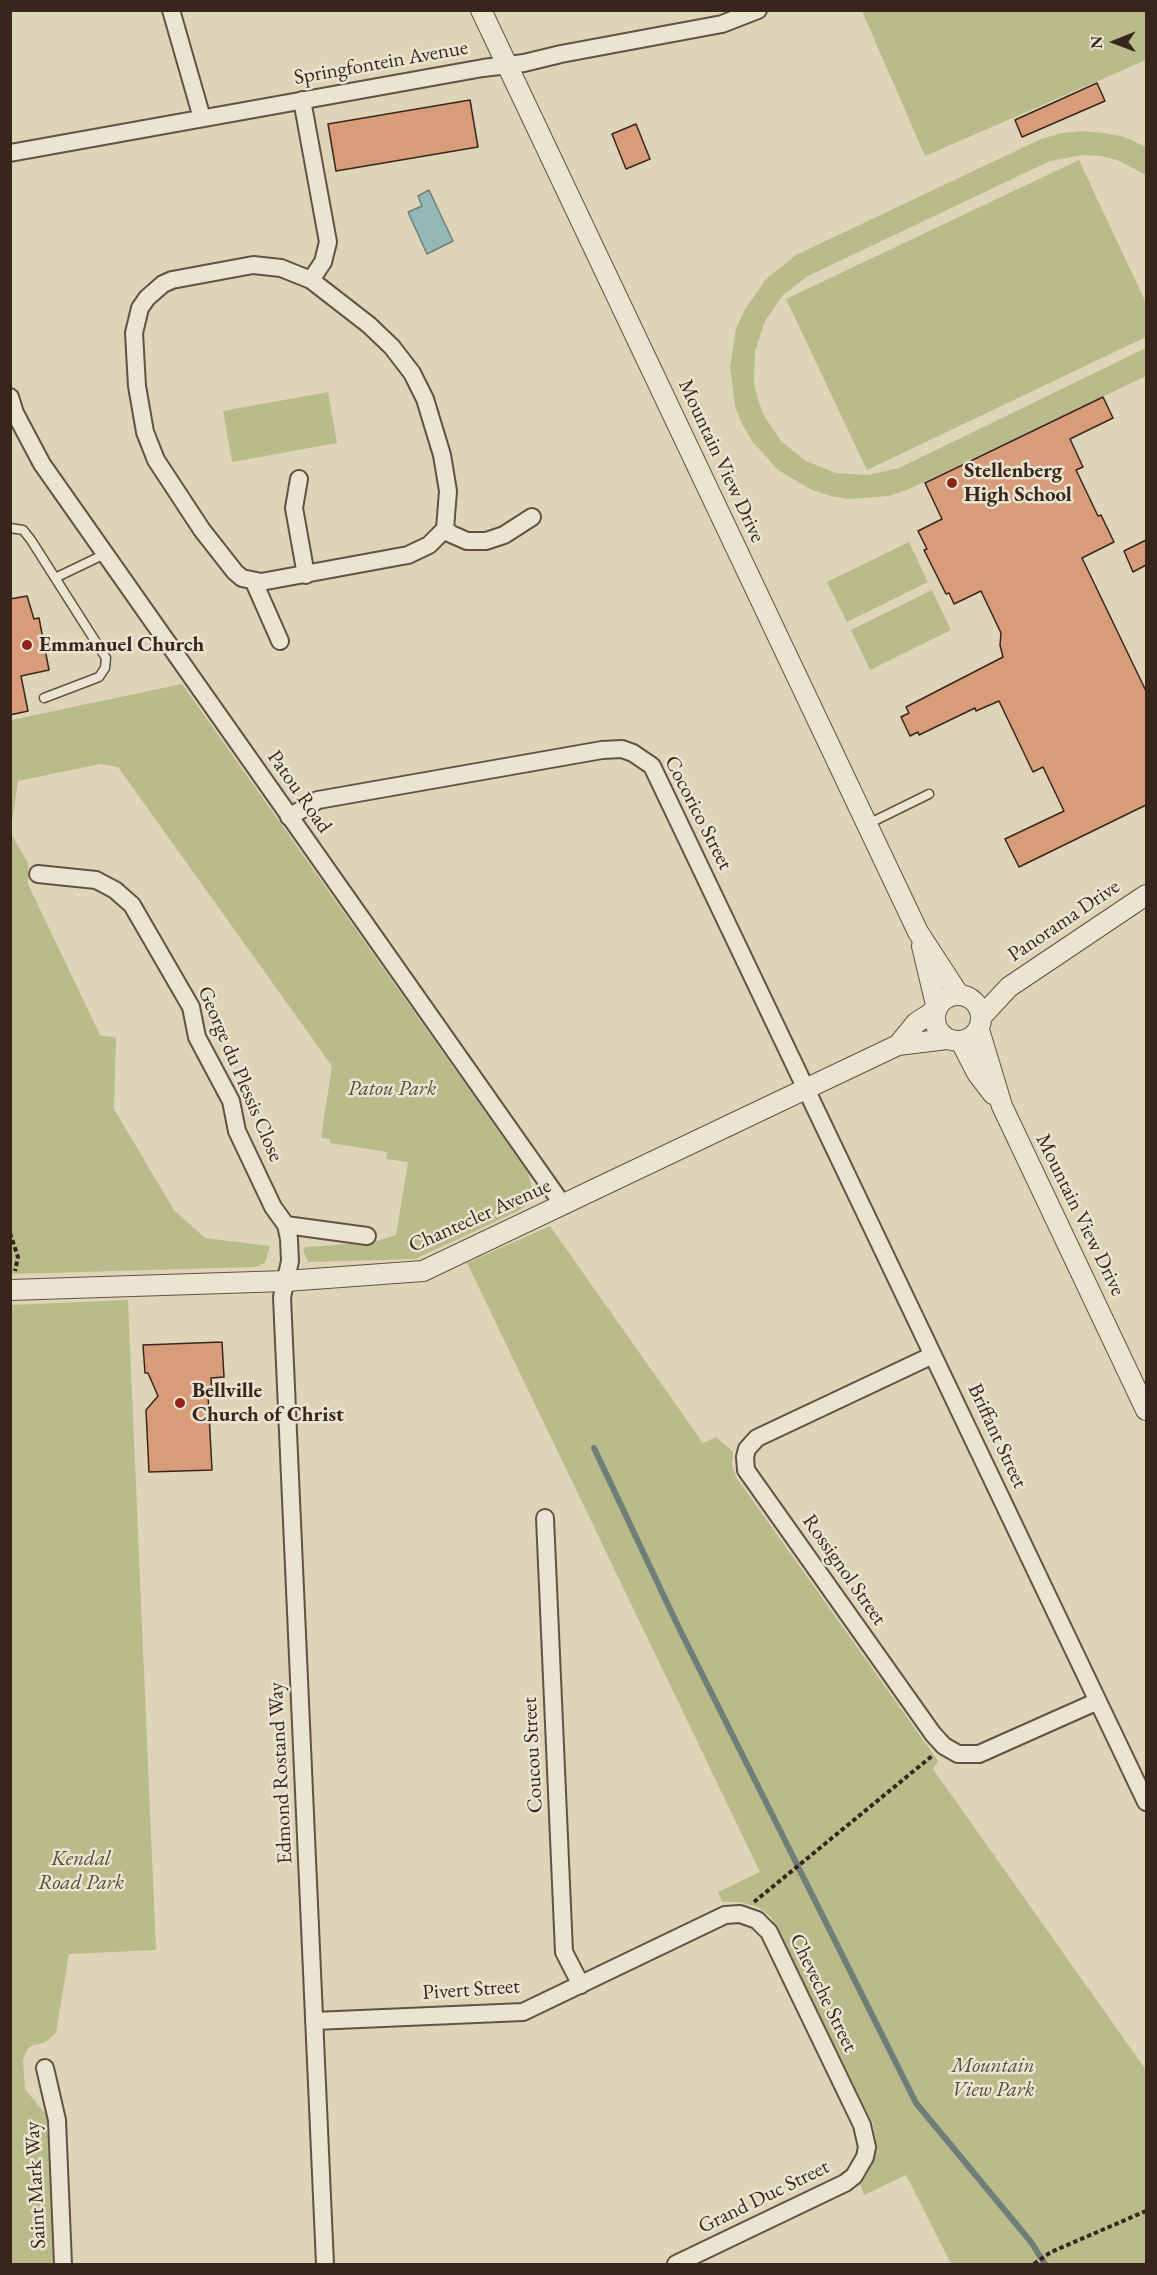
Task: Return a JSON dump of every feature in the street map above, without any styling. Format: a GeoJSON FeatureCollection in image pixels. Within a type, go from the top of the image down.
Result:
{"type":"FeatureCollection","features":[{"type":"Feature","properties":{"kind":"street"},"geometry":{"type":"LineString","coordinates":[[171,10],[202,118]]}},
{"type":"Feature","properties":{"kind":"street","name":"Mountain View Drive"},"geometry":{"type":"LineString","coordinates":[[481,10],[918,932],[962,995]]}},
{"type":"Feature","properties":{"kind":"street","name":"Springfontein Avenue"},"geometry":{"type":"LineString","coordinates":[[10,153],[507,65],[722,24],[758,10]]}},
{"type":"Feature","properties":{"kind":"street"},"geometry":{"type":"LineString","coordinates":[[302,100],[328,242],[323,262],[311,280]]}},
{"type":"Feature","properties":{"kind":"street"},"geometry":{"type":"LineString","coordinates":[[254,265],[281,268],[311,280],[369,325],[392,347],[412,373],[425,399],[442,455],[448,491],[445,529],[429,544],[408,555],[306,575],[254,582],[242,578],[235,572],[202,530],[156,460],[145,432],[137,386],[135,320],[154,290],[172,280],[254,265]]}},
{"type":"Feature","properties":{"kind":"street","name":"Patou Road"},"geometry":{"type":"LineString","coordinates":[[12,408],[42,464],[563,1206]]}},
{"type":"Feature","properties":{"kind":"street"},"geometry":{"type":"LineString","coordinates":[[299,479],[294,508],[306,575]]}},
{"type":"Feature","properties":{"kind":"street"},"geometry":{"type":"LineString","coordinates":[[445,529],[467,541],[486,541],[504,535],[532,517]]}},
{"type":"Feature","properties":{"kind":"street"},"geometry":{"type":"LineString","coordinates":[[254,582],[280,640]]}},
{"type":"Feature","properties":{"kind":"street","name":"Cocorico Street"},"geometry":{"type":"LineString","coordinates":[[290,817],[318,800],[603,750],[622,750],[633,753],[652,766],[658,776],[807,1089]]}},
{"type":"Feature","properties":{"kind":"street","name":"George du Plessis Close"},"geometry":{"type":"LineString","coordinates":[[38,874],[96,880],[115,890],[132,905],[191,1007],[197,1037],[231,1101],[237,1131],[273,1207],[286,1225],[290,1261],[285,1281]]}},
{"type":"Feature","properties":{"kind":"street","name":"Panorama Drive"},"geometry":{"type":"LineString","coordinates":[[980,1023],[1009,987],[1146,895]]}},
{"type":"Feature","properties":{"kind":"street","name":"Mountain View Drive"},"geometry":{"type":"LineString","coordinates":[[918,932],[936,1010]]}},
{"type":"Feature","properties":{"kind":"street","name":"Panorama Drive"},"geometry":{"type":"LineString","coordinates":[[962,995],[1009,987]]}},
{"type":"Feature","properties":{"kind":"street"},"geometry":{"type":"LineString","coordinates":[[962,995],[974,1001],[979,1008],[980,1023],[968,1040],[954,1041],[938,1030],[934,1017],[936,1010],[942,1000],[962,995]]}},
{"type":"Feature","properties":{"kind":"street","name":"Chantecler Avenue"},"geometry":{"type":"LineString","coordinates":[[898,1045],[916,1023],[936,1010]]}},
{"type":"Feature","properties":{"kind":"street","name":"Mountain View Drive"},"geometry":{"type":"LineString","coordinates":[[980,1023],[1002,1106],[1146,1410]]}},
{"type":"Feature","properties":{"kind":"street","name":"Mountain View Drive"},"geometry":{"type":"LineString","coordinates":[[954,1041],[1002,1106]]}},
{"type":"Feature","properties":{"kind":"street","name":"Chantecler Avenue"},"geometry":{"type":"LineString","coordinates":[[11,1290],[285,1281],[423,1271],[898,1045],[954,1041]]}},
{"type":"Feature","properties":{"kind":"street","name":"Briffant Street"},"geometry":{"type":"LineString","coordinates":[[807,1089],[1146,1802]]}},
{"type":"Feature","properties":{"kind":"street"},"geometry":{"type":"LineString","coordinates":[[286,1225],[367,1236]]}},
{"type":"Feature","properties":{"kind":"street","name":"Edmond Rostand Way"},"geometry":{"type":"LineString","coordinates":[[285,1281],[282,1296],[325,2265]]}},
{"type":"Feature","properties":{"kind":"street","name":"Rossignol Street"},"geometry":{"type":"LineString","coordinates":[[933,1355],[758,1438],[747,1449],[745,1464],[750,1477],[933,1734],[944,1746]]}},
{"type":"Feature","properties":{"kind":"street","name":"Coucou Street"},"geometry":{"type":"LineString","coordinates":[[545,1518],[564,1952],[581,1985]]}},
{"type":"Feature","properties":{"kind":"street"},"geometry":{"type":"LineString","coordinates":[[944,1746],[958,1754],[980,1754],[1098,1701]]}},
{"type":"Feature","properties":{"kind":"street","name":"Pivert Street"},"geometry":{"type":"LineString","coordinates":[[314,2021],[515,2013],[530,2010],[718,1918],[740,1914]]}},
{"type":"Feature","properties":{"kind":"street","name":"Cheveche Street"},"geometry":{"type":"LineString","coordinates":[[740,1914],[757,1920],[769,1932],[862,2126]]}},
{"type":"Feature","properties":{"kind":"street","name":"Saint Mark Way"},"geometry":{"type":"LineString","coordinates":[[45,2068],[57,2120],[63,2265]]}},
{"type":"Feature","properties":{"kind":"street","name":"Grand Duc Street"},"geometry":{"type":"LineString","coordinates":[[676,2265],[854,2176],[865,2157],[867,2146],[862,2126]]}},
{"type":"Feature","properties":{"kind":"lane"},"geometry":{"type":"LineString","coordinates":[[10,528],[23,530],[106,658],[105,668],[99,677],[44,698]]}},
{"type":"Feature","properties":{"kind":"lane"},"geometry":{"type":"LineString","coordinates":[[55,578],[105,554]]}},
{"type":"Feature","properties":{"kind":"lane"},"geometry":{"type":"LineString","coordinates":[[867,824],[929,794]]}},
{"type":"Feature","properties":{"kind":"path"},"geometry":{"type":"LineString","coordinates":[[10,1233],[18,1257],[11,1290]]}},
{"type":"Feature","properties":{"kind":"path"},"geometry":{"type":"LineString","coordinates":[[740,1914],[944,1746]]}},
{"type":"Feature","properties":{"kind":"path"},"geometry":{"type":"LineString","coordinates":[[1034,2265],[1051,2252],[1146,2211]]}},
{"type":"Feature","properties":{"kind":"green space"},"geometry":{"type":"Polygon","coordinates":[[[862,11],[1146,11],[1146,60],[925,156],[862,11]]]}},
{"type":"Feature","properties":{"kind":"green space"},"geometry":{"type":"Polygon","coordinates":[[[1083,131],[1125,137],[1146,147],[1146,175],[1117,160],[1101,156],[1083,155],[1050,161],[808,276],[783,295],[765,321],[755,352],[754,384],[763,414],[781,441],[806,461],[836,473],[868,475],[899,468],[1146,348],[1146,376],[907,490],[889,496],[850,499],[831,496],[812,490],[778,470],[752,441],[742,424],[735,406],[730,367],[736,329],[744,311],[766,279],[796,255],[1041,139],[1062,133],[1083,131]]]}},
{"type":"Feature","properties":{"kind":"green space"},"geometry":{"type":"Polygon","coordinates":[[[1079,160],[1146,303],[1146,337],[867,470],[786,299],[1079,160]]]}},
{"type":"Feature","properties":{"kind":"green space"},"geometry":{"type":"Polygon","coordinates":[[[328,392],[337,443],[232,462],[223,411],[328,392]]]}},
{"type":"Feature","properties":{"kind":"green space"},"geometry":{"type":"Polygon","coordinates":[[[909,542],[928,582],[847,622],[827,582],[909,542]]]}},
{"type":"Feature","properties":{"kind":"green space"},"geometry":{"type":"Polygon","coordinates":[[[932,590],[951,630],[870,670],[851,630],[932,590]]]}},
{"type":"Feature","properties":{"kind":"green space","name":"Patou Park"},"geometry":{"type":"Polygon","coordinates":[[[182,684],[528,1173],[532,1188],[531,1195],[524,1207],[518,1211],[415,1259],[308,1262],[303,1250],[306,1247],[374,1242],[396,1235],[408,1162],[386,1159],[387,1152],[330,1143],[330,1139],[321,1138],[332,1066],[118,767],[100,764],[18,781],[11,828],[11,720],[182,684]]]}},
{"type":"Feature","properties":{"kind":"green space"},"geometry":{"type":"Polygon","coordinates":[[[10,832],[28,863],[28,884],[100,1035],[116,1038],[114,1109],[174,1210],[205,1238],[270,1246],[265,1263],[255,1267],[11,1274],[10,832]]]}},
{"type":"Feature","properties":{"kind":"green space","name":"Mountain View Park"},"geometry":{"type":"Polygon","coordinates":[[[550,1226],[703,1443],[716,1437],[733,1452],[732,1464],[736,1477],[938,1761],[933,1769],[1146,2070],[1146,2264],[951,2264],[906,2175],[864,2195],[860,2184],[876,2153],[873,2124],[771,1917],[758,1907],[740,1902],[722,1902],[718,1892],[760,1872],[467,1263],[550,1226]]]}},
{"type":"Feature","properties":{"kind":"green space","name":"Kendal Road Park"},"geometry":{"type":"Polygon","coordinates":[[[128,1300],[156,1950],[69,1954],[56,2033],[46,2042],[31,2046],[23,2060],[25,2089],[47,2116],[54,2264],[11,2264],[11,1305],[128,1300]]]}},
{"type":"Feature","properties":{"kind":"water"},"geometry":{"type":"Polygon","coordinates":[[[429,190],[453,241],[427,254],[408,212],[422,206],[418,196],[429,190]]]}},
{"type":"Feature","properties":{"kind":"building"},"geometry":{"type":"Polygon","coordinates":[[[1097,83],[1105,101],[1022,137],[1015,120],[1097,83]]]}},
{"type":"Feature","properties":{"kind":"building"},"geometry":{"type":"Polygon","coordinates":[[[470,100],[478,147],[336,171],[328,124],[470,100]]]}},
{"type":"Feature","properties":{"kind":"building"},"geometry":{"type":"Polygon","coordinates":[[[636,124],[650,159],[626,169],[612,134],[636,124]]]}},
{"type":"Feature","properties":{"kind":"building"},"geometry":{"type":"Polygon","coordinates":[[[1103,397],[1113,418],[1070,439],[1083,467],[1076,470],[1098,516],[1101,515],[1114,542],[1082,558],[1146,691],[1146,805],[1019,867],[1005,839],[1064,811],[1043,767],[1033,772],[999,701],[976,711],[975,708],[919,735],[918,732],[910,736],[901,717],[909,713],[906,707],[1003,657],[1000,645],[1001,633],[981,591],[954,604],[949,593],[946,594],[924,550],[927,549],[918,531],[942,519],[925,483],[1103,397]]]}},
{"type":"Feature","properties":{"kind":"building"},"geometry":{"type":"Polygon","coordinates":[[[1146,540],[1146,565],[1133,572],[1124,551],[1146,540]]]}},
{"type":"Feature","properties":{"kind":"building","name":"Emmanuel Church"},"geometry":{"type":"Polygon","coordinates":[[[27,596],[34,619],[39,618],[49,670],[21,676],[28,711],[10,715],[10,599],[27,596]]]}},
{"type":"Feature","properties":{"kind":"building","name":"Bellville Church of Christ"},"geometry":{"type":"Polygon","coordinates":[[[222,1342],[224,1377],[211,1378],[212,1394],[208,1395],[212,1470],[149,1472],[146,1410],[158,1396],[148,1373],[145,1373],[143,1345],[222,1342]]]}},
{"type":"Feature","properties":{"kind":"waterway"},"geometry":{"type":"LineString","coordinates":[[594,1448],[678,1626],[916,2103],[1031,2242],[1045,2264]]}},
{"type":"Feature","properties":{"kind":"place","name":"Stellenberg High School"},"geometry":{"type":"Point","coordinates":[952,483]}},
{"type":"Feature","properties":{"kind":"place","name":"Emmanuel Church"},"geometry":{"type":"Point","coordinates":[27,645]}},
{"type":"Feature","properties":{"kind":"place","name":"Bellville Church of Christ"},"geometry":{"type":"Point","coordinates":[180,1403]}}]}
